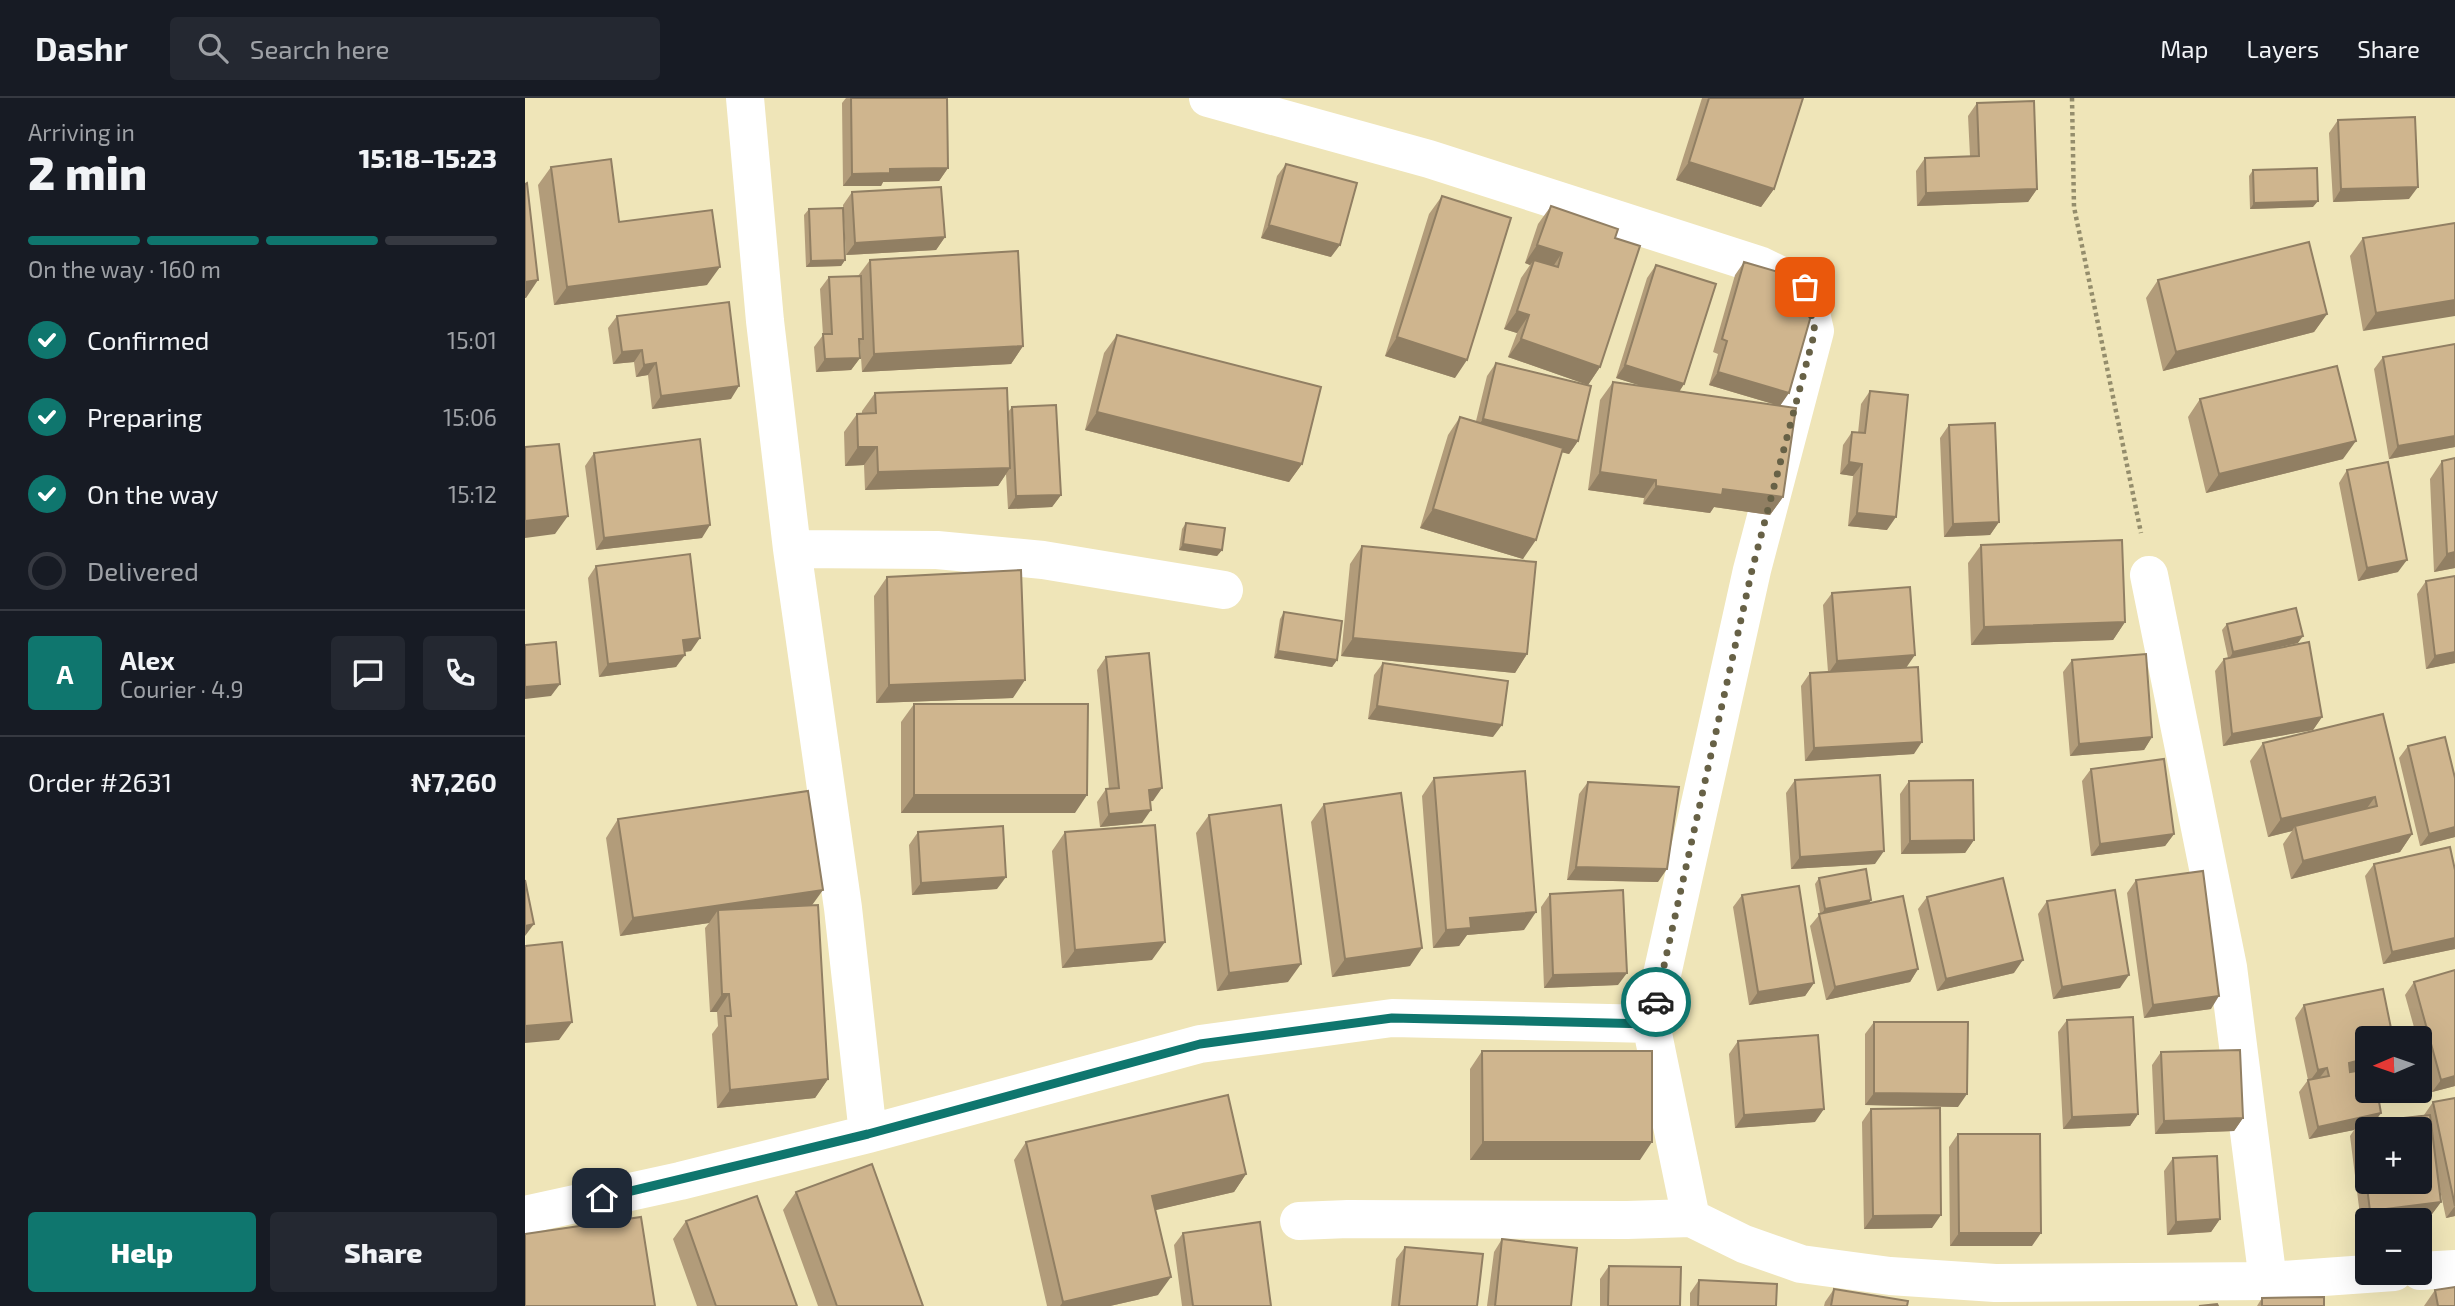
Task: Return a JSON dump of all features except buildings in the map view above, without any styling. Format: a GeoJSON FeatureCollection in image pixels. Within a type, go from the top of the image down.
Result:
{"type":"FeatureCollection","features":[{"type":"Feature","properties":{"kind":"street"},"geometry":{"type":"LineString","coordinates":[[745,98],[765,321],[792,549],[843,908],[868,1134]]}},
{"type":"Feature","properties":{"kind":"street"},"geometry":{"type":"LineString","coordinates":[[1208,98],[1429,159],[1759,265],[1805,287],[1815,331],[1752,570],[1651,1024],[1691,1218]]}},
{"type":"Feature","properties":{"kind":"street"},"geometry":{"type":"LineString","coordinates":[[792,549],[937,550],[1043,560],[1224,590]]}},
{"type":"Feature","properties":{"kind":"street"},"geometry":{"type":"LineString","coordinates":[[2150,575],[2228,967],[2268,1281]]}},
{"type":"Feature","properties":{"kind":"street"},"geometry":{"type":"LineString","coordinates":[[525,1216],[868,1134],[1200,1044],[1392,1018],[1651,1024]]}},
{"type":"Feature","properties":{"kind":"street"},"geometry":{"type":"LineString","coordinates":[[1299,1222],[1361,1219],[1691,1218],[1744,1244],[1801,1264],[1890,1276],[1995,1283],[2268,1281],[2335,1291],[2355,1285]]}},
{"type":"Feature","properties":{"kind":"street"},"geometry":{"type":"LineString","coordinates":[[2432,1270],[2455,1269]]}},
{"type":"Feature","properties":{"kind":"path"},"geometry":{"type":"LineString","coordinates":[[2072,98],[2074,207],[2150,575]]}},
{"type":"Feature","properties":{"kind":"way so far"},"geometry":{"type":"LineString","coordinates":[[1656,1002],[1752,570],[1815,331],[1805,287]]}},
{"type":"Feature","properties":{"kind":"route"},"geometry":{"type":"LineString","coordinates":[[602,1198],[868,1134],[1200,1044],[1392,1018],[1651,1024],[1656,1002]]}}]}
